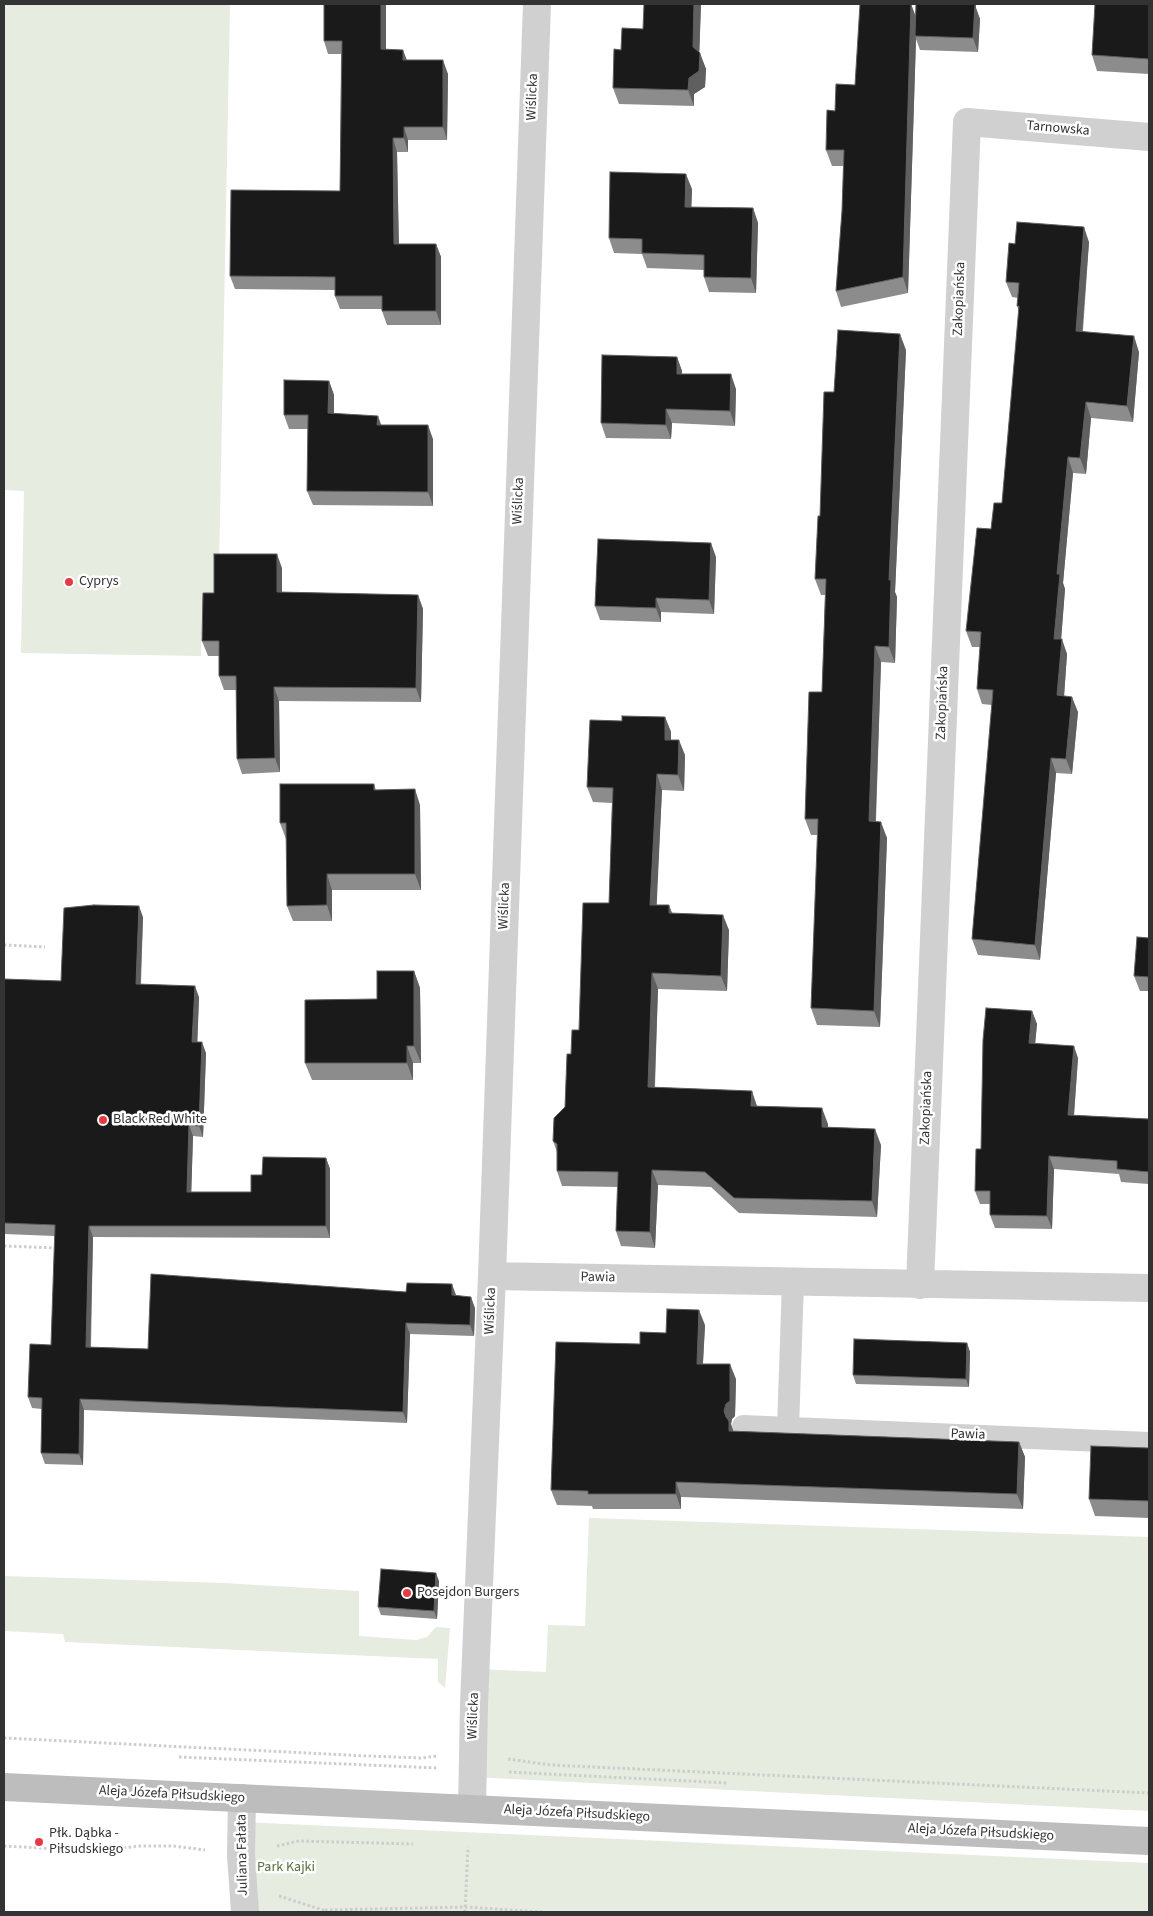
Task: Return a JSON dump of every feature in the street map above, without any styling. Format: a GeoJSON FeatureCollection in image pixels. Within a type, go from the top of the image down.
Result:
{"type":"FeatureCollection","features":[{"type":"Feature","properties":{"kind":"main road","name":"Aleja Józefa Piłsudskiego"},"geometry":{"type":"LineString","coordinates":[[4,1787],[1149,1841]]}},
{"type":"Feature","properties":{"kind":"street","name":"Wiślicka"},"geometry":{"type":"LineString","coordinates":[[472,1809],[536,4]]}},
{"type":"Feature","properties":{"kind":"street","name":"Tarnowska"},"geometry":{"type":"LineString","coordinates":[[967,122],[1149,136]]}},
{"type":"Feature","properties":{"kind":"street","name":"Zakopiańska"},"geometry":{"type":"LineString","coordinates":[[920,1285],[967,122]]}},
{"type":"Feature","properties":{"kind":"street","name":"Pawia"},"geometry":{"type":"LineString","coordinates":[[492,1276],[1149,1288]]}},
{"type":"Feature","properties":{"kind":"street","name":"Juliana Fałata"},"geometry":{"type":"LineString","coordinates":[[242,1798],[241,1855],[245,1912]]}},
{"type":"Feature","properties":{"kind":"lane"},"geometry":{"type":"LineString","coordinates":[[788,1428],[794,1282]]}},
{"type":"Feature","properties":{"kind":"lane","name":"Pawia"},"geometry":{"type":"LineString","coordinates":[[743,1426],[1149,1443]]}},
{"type":"Feature","properties":{"kind":"path"},"geometry":{"type":"LineString","coordinates":[[4,945],[45,946]]}},
{"type":"Feature","properties":{"kind":"path"},"geometry":{"type":"LineString","coordinates":[[4,1246],[60,1248]]}},
{"type":"Feature","properties":{"kind":"path"},"geometry":{"type":"LineString","coordinates":[[4,1738],[421,1758],[736,1783]]}},
{"type":"Feature","properties":{"kind":"path"},"geometry":{"type":"LineString","coordinates":[[171,1757],[551,1764],[1149,1793]]}},
{"type":"Feature","properties":{"kind":"path"},"geometry":{"type":"LineString","coordinates":[[4,1846],[97,1851],[140,1846],[173,1846],[241,1855],[299,1840],[422,1845]]}},
{"type":"Feature","properties":{"kind":"path"},"geometry":{"type":"LineString","coordinates":[[459,1846],[468,1847],[465,1912]]}},
{"type":"Feature","properties":{"kind":"path"},"geometry":{"type":"LineString","coordinates":[[242,1885],[327,1911],[465,1907],[542,1912]]}},
{"type":"Feature","properties":{"kind":"green space"},"geometry":{"type":"Polygon","coordinates":[[[4,4],[230,4],[219,568],[208,635],[201,635],[201,656],[21,653],[24,491],[4,490],[4,4]]]}},
{"type":"Feature","properties":{"kind":"green space"},"geometry":{"type":"Polygon","coordinates":[[[589,1518],[1149,1537],[1149,1811],[472,1777],[476,1669],[546,1672],[548,1625],[585,1626],[589,1518]]]}},
{"type":"Feature","properties":{"kind":"green space"},"geometry":{"type":"Polygon","coordinates":[[[4,1576],[223,1583],[359,1591],[359,1636],[416,1640],[427,1637],[436,1627],[450,1628],[445,1688],[438,1682],[438,1659],[65,1642],[63,1634],[4,1631],[4,1576]]]}},
{"type":"Feature","properties":{"kind":"green space","name":"Park Kajki"},"geometry":{"type":"Polygon","coordinates":[[[241,1822],[1149,1863],[1149,1912],[245,1912],[241,1822]]]}},
{"type":"Feature","properties":{"kind":"building"},"geometry":{"type":"Polygon","coordinates":[[[324,4],[381,4],[381,49],[403,50],[403,60],[443,60],[443,127],[404,127],[404,138],[393,138],[394,244],[436,244],[436,311],[382,311],[382,296],[335,296],[335,277],[230,276],[231,190],[340,191],[342,41],[324,41],[324,4]]]}},
{"type":"Feature","properties":{"kind":"building"},"geometry":{"type":"Polygon","coordinates":[[[644,4],[694,4],[693,47],[700,53],[699,71],[689,78],[688,90],[613,88],[614,49],[621,50],[622,28],[643,29],[644,4]]]}},
{"type":"Feature","properties":{"kind":"building"},"geometry":{"type":"Polygon","coordinates":[[[860,4],[911,4],[903,277],[836,291],[844,150],[826,150],[827,110],[835,111],[836,84],[855,85],[860,4]]]}},
{"type":"Feature","properties":{"kind":"building"},"geometry":{"type":"Polygon","coordinates":[[[916,4],[975,4],[973,38],[915,36],[916,4]]]}},
{"type":"Feature","properties":{"kind":"building"},"geometry":{"type":"Polygon","coordinates":[[[1095,4],[1149,4],[1149,59],[1092,55],[1095,4]]]}},
{"type":"Feature","properties":{"kind":"building"},"geometry":{"type":"Polygon","coordinates":[[[610,172],[686,174],[685,207],[753,208],[751,278],[704,277],[704,255],[642,253],[642,239],[609,238],[610,172]]]}},
{"type":"Feature","properties":{"kind":"building"},"geometry":{"type":"Polygon","coordinates":[[[1017,222],[1084,227],[1076,331],[1134,336],[1127,406],[1086,402],[1080,458],[1068,457],[1057,574],[1060,574],[1054,639],[1062,639],[1057,695],[1072,697],[1066,759],[1051,758],[1035,945],[972,939],[993,690],[977,689],[981,632],[966,631],[977,528],[991,529],[994,503],[1002,503],[1019,306],[1017,306],[1019,283],[1006,282],[1009,243],[1015,244],[1017,222]]]}},
{"type":"Feature","properties":{"kind":"building"},"geometry":{"type":"Polygon","coordinates":[[[838,330],[900,334],[889,580],[891,580],[889,647],[875,646],[869,821],[881,822],[874,1011],[811,1008],[818,819],[805,819],[809,692],[822,692],[826,579],[815,579],[818,516],[820,516],[824,392],[834,392],[838,330]]]}},
{"type":"Feature","properties":{"kind":"building"},"geometry":{"type":"Polygon","coordinates":[[[602,355],[677,357],[677,374],[731,374],[730,411],[666,409],[666,425],[601,423],[602,355]]]}},
{"type":"Feature","properties":{"kind":"building"},"geometry":{"type":"Polygon","coordinates":[[[284,380],[329,381],[328,413],[378,416],[377,425],[428,425],[428,492],[307,491],[308,415],[284,415],[284,380]]]}},
{"type":"Feature","properties":{"kind":"building"},"geometry":{"type":"Polygon","coordinates":[[[598,539],[711,543],[709,600],[656,598],[656,608],[595,606],[598,539]]]}},
{"type":"Feature","properties":{"kind":"building"},"geometry":{"type":"Polygon","coordinates":[[[214,554],[277,554],[277,592],[418,595],[416,688],[274,687],[275,758],[237,759],[236,676],[219,676],[219,641],[202,641],[203,593],[214,593],[214,554]]]}},
{"type":"Feature","properties":{"kind":"building"},"geometry":{"type":"Polygon","coordinates":[[[622,716],[665,717],[665,740],[679,740],[678,775],[657,774],[650,905],[669,905],[669,913],[723,915],[721,976],[652,973],[648,1087],[752,1091],[751,1106],[822,1108],[822,1127],[875,1129],[872,1201],[734,1198],[705,1172],[652,1170],[650,1232],[616,1231],[618,1172],[557,1171],[557,1144],[553,1141],[554,1118],[565,1107],[567,1054],[571,1054],[572,1030],[579,1030],[583,903],[609,903],[613,788],[587,787],[590,720],[622,721],[622,716]]]}},
{"type":"Feature","properties":{"kind":"building"},"geometry":{"type":"Polygon","coordinates":[[[280,784],[374,784],[374,790],[415,789],[415,874],[327,874],[327,905],[287,906],[286,823],[280,823],[280,784]]]}},
{"type":"Feature","properties":{"kind":"building"},"geometry":{"type":"Polygon","coordinates":[[[94,905],[139,906],[136,984],[195,986],[192,1042],[202,1042],[199,1126],[189,1125],[187,1192],[251,1192],[251,1175],[262,1175],[263,1157],[326,1158],[326,1226],[89,1226],[86,1347],[148,1349],[151,1274],[406,1292],[407,1283],[452,1284],[452,1295],[471,1297],[470,1325],[406,1323],[403,1412],[80,1399],[79,1454],[41,1453],[42,1398],[28,1397],[30,1344],[51,1345],[55,1225],[4,1223],[4,979],[61,981],[64,908],[94,905]]]}},
{"type":"Feature","properties":{"kind":"building"},"geometry":{"type":"Polygon","coordinates":[[[1137,937],[1149,938],[1149,977],[1134,976],[1137,937]]]}},
{"type":"Feature","properties":{"kind":"building"},"geometry":{"type":"Polygon","coordinates":[[[377,971],[414,971],[414,1046],[407,1046],[407,1063],[305,1063],[305,1000],[377,999],[377,971]]]}},
{"type":"Feature","properties":{"kind":"building"},"geometry":{"type":"Polygon","coordinates":[[[986,1008],[1032,1011],[1029,1043],[1074,1046],[1068,1115],[1149,1119],[1149,1172],[1117,1169],[1117,1161],[1049,1156],[1047,1216],[990,1215],[990,1191],[975,1191],[976,1149],[981,1149],[983,1040],[986,1008]]]}},
{"type":"Feature","properties":{"kind":"building"},"geometry":{"type":"Polygon","coordinates":[[[667,1309],[699,1310],[697,1364],[730,1364],[730,1401],[726,1404],[724,1411],[729,1421],[729,1431],[1019,1442],[1017,1494],[676,1482],[676,1494],[588,1494],[588,1491],[551,1490],[556,1342],[640,1344],[640,1332],[666,1333],[667,1309]]]}},
{"type":"Feature","properties":{"kind":"building"},"geometry":{"type":"Polygon","coordinates":[[[854,1339],[967,1343],[966,1379],[853,1375],[854,1339]]]}},
{"type":"Feature","properties":{"kind":"building"},"geometry":{"type":"Polygon","coordinates":[[[1091,1446],[1149,1448],[1149,1501],[1089,1499],[1091,1446]]]}},
{"type":"Feature","properties":{"kind":"building","name":"Posejdon Burgers"},"geometry":{"type":"Polygon","coordinates":[[[381,1569],[436,1573],[434,1611],[378,1607],[381,1569]]]}},
{"type":"Feature","properties":{"kind":"place","name":"Cyprys"},"geometry":{"type":"Point","coordinates":[69,582]}},
{"type":"Feature","properties":{"kind":"place","name":"Black Red White"},"geometry":{"type":"Point","coordinates":[103,1120]}},
{"type":"Feature","properties":{"kind":"place","name":"Posejdon Burgers"},"geometry":{"type":"Point","coordinates":[407,1593]}},
{"type":"Feature","properties":{"kind":"place","name":"Płk. Dąbka - Piłsudskiego"},"geometry":{"type":"Point","coordinates":[39,1842]}}]}
